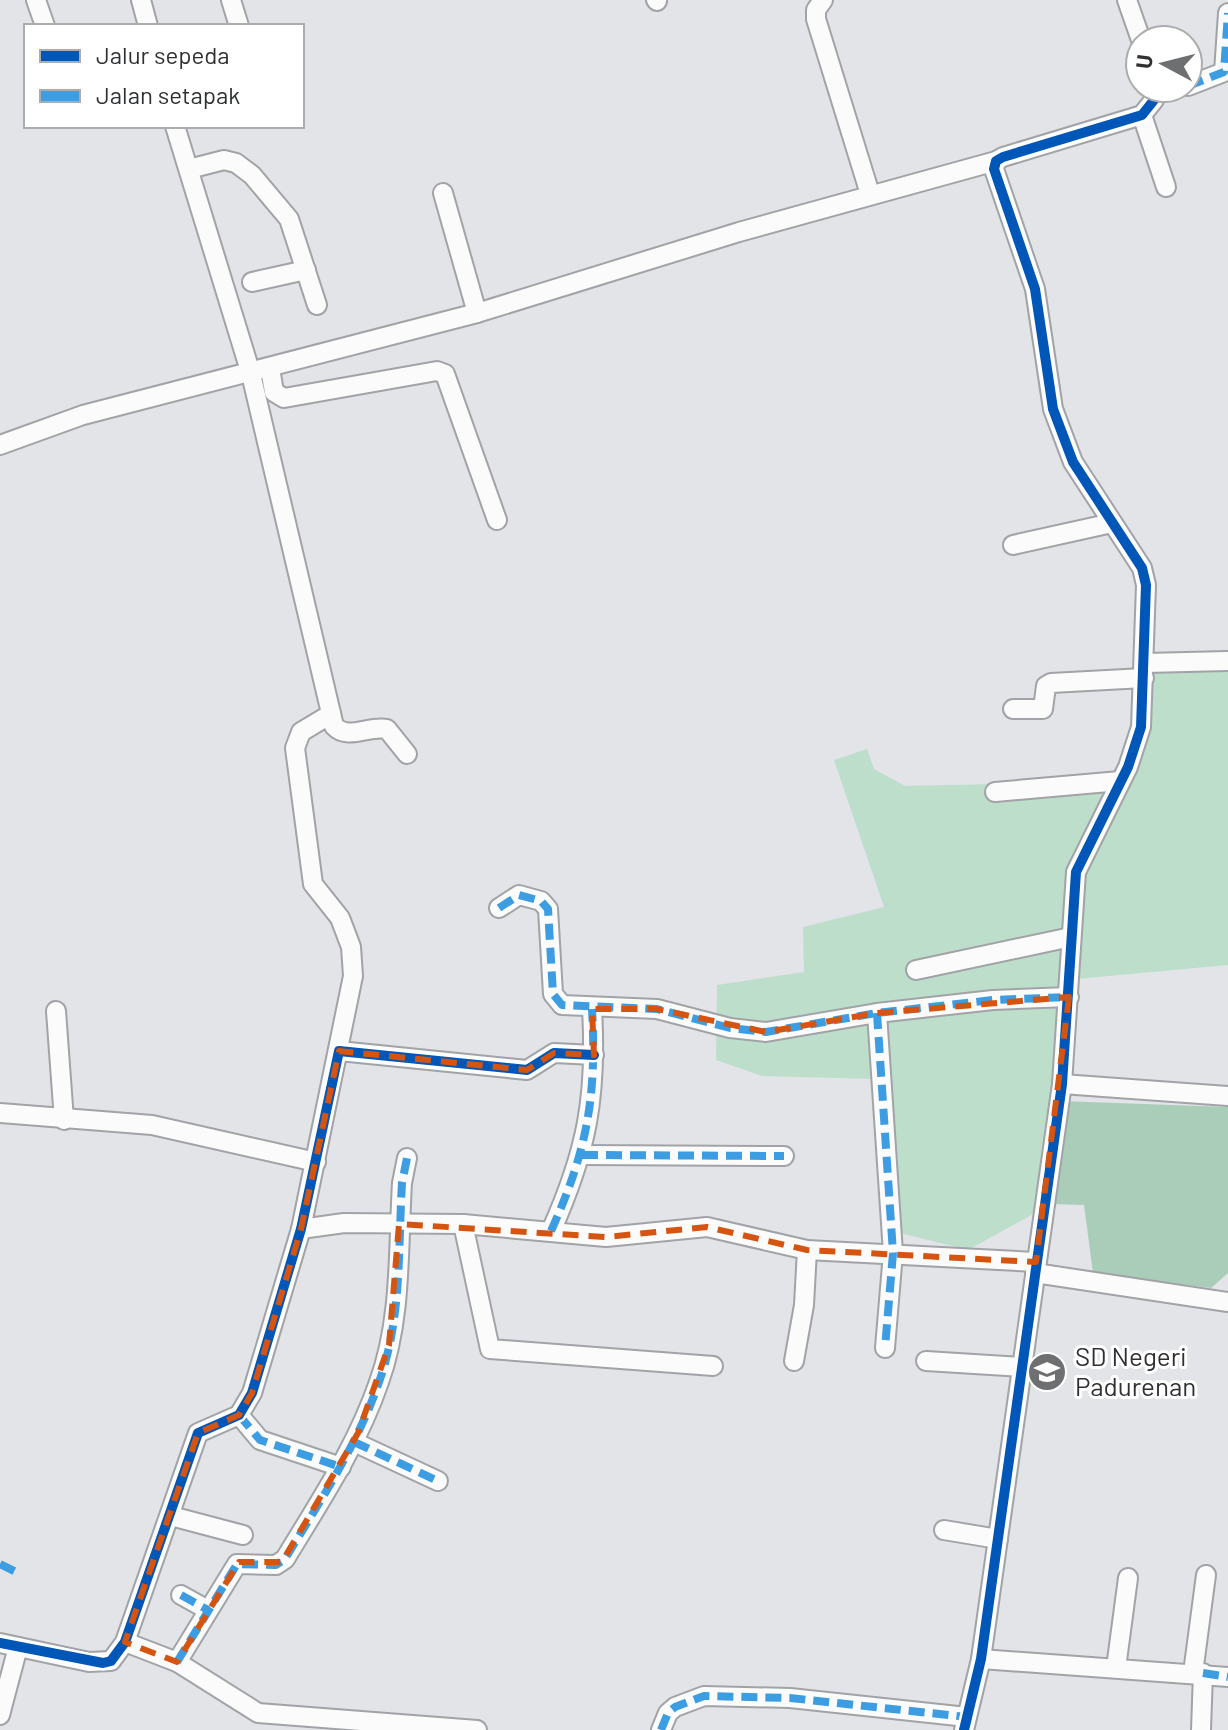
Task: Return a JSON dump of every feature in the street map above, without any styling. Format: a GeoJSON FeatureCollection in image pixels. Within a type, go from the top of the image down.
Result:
{"type":"FeatureCollection","features":[{"type":"Feature","properties":{"kind":"street"},"geometry":{"type":"LineString","coordinates":[[36,0],[44,24]]}},
{"type":"Feature","properties":{"kind":"street"},"geometry":{"type":"LineString","coordinates":[[141,0],[147,24]]}},
{"type":"Feature","properties":{"kind":"street"},"geometry":{"type":"LineString","coordinates":[[231,0],[238,24]]}},
{"type":"Feature","properties":{"kind":"street"},"geometry":{"type":"LineString","coordinates":[[823,0],[816,10],[816,19],[870,194]]}},
{"type":"Feature","properties":{"kind":"street"},"geometry":{"type":"LineString","coordinates":[[1127,0],[1135,24]]}},
{"type":"Feature","properties":{"kind":"street"},"geometry":{"type":"LineString","coordinates":[[1204,80],[1224,72],[1228,13]]}},
{"type":"Feature","properties":{"kind":"street"},"geometry":{"type":"LineString","coordinates":[[0,445],[83,415],[251,374],[477,313],[870,194],[996,161],[1142,115],[1148,104]]}},
{"type":"Feature","properties":{"kind":"street"},"geometry":{"type":"LineString","coordinates":[[1142,115],[1166,187]]}},
{"type":"Feature","properties":{"kind":"street"},"geometry":{"type":"LineString","coordinates":[[176,128],[251,374],[336,730],[343,733],[387,729],[407,754]]}},
{"type":"Feature","properties":{"kind":"street"},"geometry":{"type":"LineString","coordinates":[[189,169],[224,160],[236,163],[252,175],[289,219],[317,305]]}},
{"type":"Feature","properties":{"kind":"street"},"geometry":{"type":"LineString","coordinates":[[661,1730],[668,1713],[675,1707],[704,1696],[790,1698],[966,1724],[981,1659],[1062,1084],[1076,872],[1120,781],[1141,727],[1145,577],[1073,462],[1053,409],[1035,289],[994,169],[996,161]]}},
{"type":"Feature","properties":{"kind":"street"},"geometry":{"type":"LineString","coordinates":[[443,193],[477,313]]}},
{"type":"Feature","properties":{"kind":"street"},"geometry":{"type":"LineString","coordinates":[[252,282],[306,270]]}},
{"type":"Feature","properties":{"kind":"street"},"geometry":{"type":"LineString","coordinates":[[270,368],[274,392],[284,398],[437,371],[445,374],[497,520]]}},
{"type":"Feature","properties":{"kind":"street"},"geometry":{"type":"LineString","coordinates":[[1013,545],[1112,523]]}},
{"type":"Feature","properties":{"kind":"street"},"geometry":{"type":"LineString","coordinates":[[1013,709],[1043,709],[1046,686],[1051,683],[1228,661]]}},
{"type":"Feature","properties":{"kind":"street"},"geometry":{"type":"LineString","coordinates":[[0,1715],[9,1645],[103,1663],[111,1661],[125,1642],[198,1433],[239,1415],[252,1393],[301,1229],[339,1051],[353,960],[340,918],[313,884],[295,748],[301,732],[331,714]]}},
{"type":"Feature","properties":{"kind":"street"},"geometry":{"type":"LineString","coordinates":[[995,792],[1120,781]]}},
{"type":"Feature","properties":{"kind":"street"},"geometry":{"type":"LineString","coordinates":[[499,908],[519,895],[541,901],[552,920],[553,994],[562,1005],[592,1009],[657,1009],[748,1032],[993,1000],[1069,997]]}},
{"type":"Feature","properties":{"kind":"street"},"geometry":{"type":"LineString","coordinates":[[916,970],[1071,937]]}},
{"type":"Feature","properties":{"kind":"street"},"geometry":{"type":"LineString","coordinates":[[551,1231],[582,1155],[594,1055],[592,1009]]}},
{"type":"Feature","properties":{"kind":"street"},"geometry":{"type":"LineString","coordinates":[[56,1011],[64,1120]]}},
{"type":"Feature","properties":{"kind":"street"},"geometry":{"type":"LineString","coordinates":[[877,1013],[893,1253],[885,1348]]}},
{"type":"Feature","properties":{"kind":"street"},"geometry":{"type":"LineString","coordinates":[[339,1051],[527,1070],[554,1053],[594,1055]]}},
{"type":"Feature","properties":{"kind":"street"},"geometry":{"type":"LineString","coordinates":[[1062,1084],[1228,1096]]}},
{"type":"Feature","properties":{"kind":"street"},"geometry":{"type":"LineString","coordinates":[[0,1113],[152,1125],[316,1162]]}},
{"type":"Feature","properties":{"kind":"street"},"geometry":{"type":"LineString","coordinates":[[582,1155],[784,1156]]}},
{"type":"Feature","properties":{"kind":"street"},"geometry":{"type":"LineString","coordinates":[[177,1662],[239,1563],[276,1565],[282,1562],[354,1442],[380,1380],[389,1345],[407,1158]]}},
{"type":"Feature","properties":{"kind":"street"},"geometry":{"type":"LineString","coordinates":[[301,1229],[333,1224],[463,1224],[637,1236],[707,1227],[807,1250],[893,1253],[1036,1267],[1228,1302]]}},
{"type":"Feature","properties":{"kind":"street"},"geometry":{"type":"LineString","coordinates":[[463,1224],[490,1349],[713,1366]]}},
{"type":"Feature","properties":{"kind":"street"},"geometry":{"type":"LineString","coordinates":[[794,1361],[804,1305],[807,1250]]}},
{"type":"Feature","properties":{"kind":"street"},"geometry":{"type":"LineString","coordinates":[[926,1361],[1023,1367]]}},
{"type":"Feature","properties":{"kind":"street"},"geometry":{"type":"LineString","coordinates":[[239,1415],[260,1440],[341,1467]]}},
{"type":"Feature","properties":{"kind":"street"},"geometry":{"type":"LineString","coordinates":[[354,1442],[438,1481]]}},
{"type":"Feature","properties":{"kind":"street"},"geometry":{"type":"LineString","coordinates":[[171,1516],[243,1535]]}},
{"type":"Feature","properties":{"kind":"street"},"geometry":{"type":"LineString","coordinates":[[944,1530],[998,1539]]}},
{"type":"Feature","properties":{"kind":"street"},"geometry":{"type":"LineString","coordinates":[[1201,1730],[1198,1673],[1206,1575]]}},
{"type":"Feature","properties":{"kind":"street"},"geometry":{"type":"LineString","coordinates":[[1116,1668],[1128,1578]]}},
{"type":"Feature","properties":{"kind":"street"},"geometry":{"type":"LineString","coordinates":[[181,1595],[208,1610]]}},
{"type":"Feature","properties":{"kind":"street"},"geometry":{"type":"LineString","coordinates":[[125,1642],[177,1662],[258,1713],[477,1730]]}},
{"type":"Feature","properties":{"kind":"street"},"geometry":{"type":"LineString","coordinates":[[981,1659],[1228,1677]]}},
{"type":"Feature","properties":{"kind":"highlighted area"},"geometry":{"type":"Polygon","coordinates":[[[1069,997],[1036,1262],[807,1250],[707,1227],[606,1237],[399,1224],[389,1345],[358,1433],[282,1562],[239,1562],[177,1662],[125,1642],[198,1433],[239,1415],[252,1393],[301,1229],[339,1051],[527,1070],[554,1053],[594,1055],[592,1009],[657,1009],[766,1032],[877,1013],[1069,997]]]}},
{"type":"Feature","properties":{"kind":"green space"},"geometry":{"type":"Polygon","coordinates":[[[1228,669],[1228,965],[1076,979],[1051,1204],[968,1250],[896,1232],[875,1079],[762,1076],[716,1060],[717,985],[804,972],[803,927],[884,907],[834,760],[867,749],[874,769],[905,786],[1133,781],[1153,671],[1228,669]]]}},
{"type":"Feature","properties":{"kind":"green space"},"geometry":{"type":"Polygon","coordinates":[[[1060,1101],[1228,1107],[1228,1273],[1211,1288],[1093,1273],[1084,1205],[1051,1204],[1060,1101]]]}},
{"type":"Feature","properties":{"kind":"marked path"},"geometry":{"type":"LineString","coordinates":[[1204,80],[1224,72],[1228,13]]}},
{"type":"Feature","properties":{"kind":"marked path"},"geometry":{"type":"LineString","coordinates":[[499,908],[519,895],[541,901],[548,909],[553,994],[562,1005],[657,1009],[730,1028],[766,1032],[877,1013],[993,1000],[1069,997]]}},
{"type":"Feature","properties":{"kind":"marked path"},"geometry":{"type":"LineString","coordinates":[[551,1231],[573,1175],[587,1123],[593,1070],[592,1009]]}},
{"type":"Feature","properties":{"kind":"marked path"},"geometry":{"type":"LineString","coordinates":[[877,1013],[893,1253],[885,1348]]}},
{"type":"Feature","properties":{"kind":"marked path"},"geometry":{"type":"LineString","coordinates":[[582,1155],[784,1156]]}},
{"type":"Feature","properties":{"kind":"marked path"},"geometry":{"type":"LineString","coordinates":[[177,1662],[237,1564],[276,1565],[285,1559],[360,1428],[379,1382],[392,1333],[398,1283],[402,1183],[407,1158]]}},
{"type":"Feature","properties":{"kind":"marked path"},"geometry":{"type":"LineString","coordinates":[[239,1415],[260,1440],[341,1467]]}},
{"type":"Feature","properties":{"kind":"marked path"},"geometry":{"type":"LineString","coordinates":[[354,1442],[438,1481]]}},
{"type":"Feature","properties":{"kind":"marked path"},"geometry":{"type":"LineString","coordinates":[[0,1564],[16,1572]]}},
{"type":"Feature","properties":{"kind":"marked path"},"geometry":{"type":"LineString","coordinates":[[181,1595],[208,1610]]}},
{"type":"Feature","properties":{"kind":"marked path"},"geometry":{"type":"LineString","coordinates":[[1203,1673],[1228,1677]]}},
{"type":"Feature","properties":{"kind":"marked path"},"geometry":{"type":"LineString","coordinates":[[661,1730],[668,1713],[675,1707],[704,1696],[790,1698],[967,1717]]}},
{"type":"Feature","properties":{"kind":"cycle path"},"geometry":{"type":"LineString","coordinates":[[964,1730],[981,1659],[1062,1084],[1076,872],[1128,767],[1141,727],[1146,585],[1142,568],[1073,462],[1053,409],[1035,289],[994,169],[996,161],[1003,157],[1142,115],[1151,104]]}},
{"type":"Feature","properties":{"kind":"cycle path"},"geometry":{"type":"LineString","coordinates":[[0,1643],[103,1663],[111,1661],[125,1642],[198,1433],[239,1415],[252,1393],[301,1229],[339,1051],[527,1070],[554,1053],[594,1055]]}},
{"type":"Feature","properties":{"kind":"place","name":"SD Negeri Padurenan"},"geometry":{"type":"Point","coordinates":[1047,1372]}}]}
